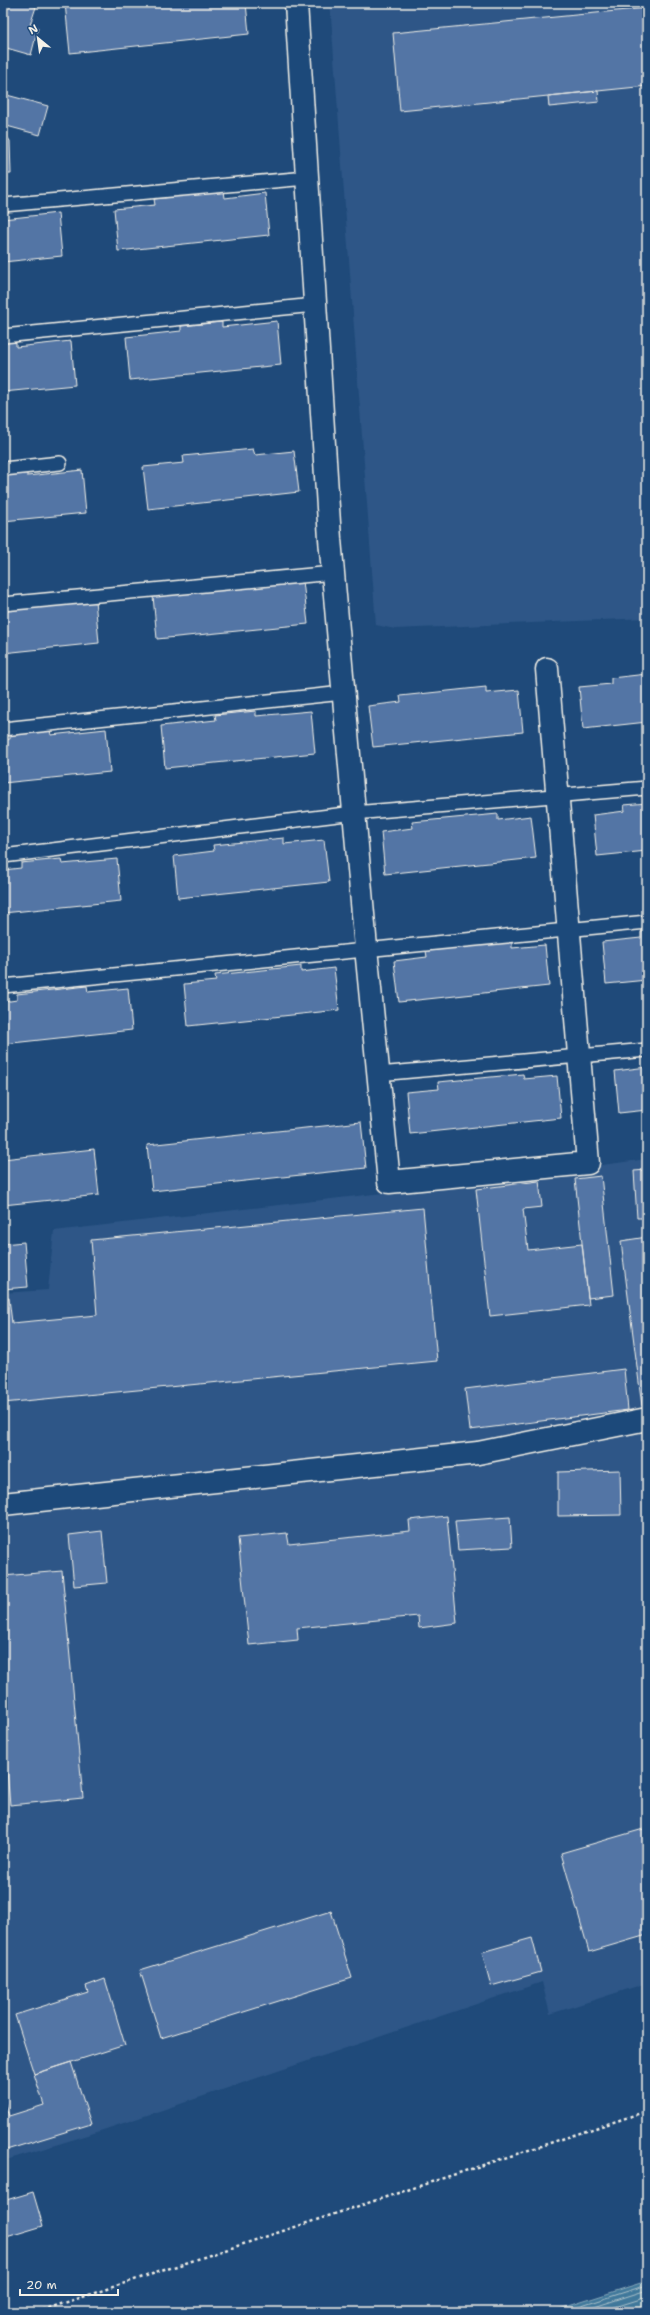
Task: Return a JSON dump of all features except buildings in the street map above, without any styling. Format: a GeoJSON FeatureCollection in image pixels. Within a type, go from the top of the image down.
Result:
{"type":"FeatureCollection","features":[{"type":"Feature","properties":{"kind":"street"},"geometry":{"type":"LineString","coordinates":[[296,3],[333,573],[366,948],[389,1182],[588,1163],[547,669]]}},
{"type":"Feature","properties":{"kind":"street"},"geometry":{"type":"LineString","coordinates":[[3,1504],[478,1453],[647,1419]]}},
{"type":"Feature","properties":{"kind":"lane"},"geometry":{"type":"LineString","coordinates":[[3,205],[307,178]]}},
{"type":"Feature","properties":{"kind":"lane"},"geometry":{"type":"LineString","coordinates":[[3,336],[315,305]]}},
{"type":"Feature","properties":{"kind":"lane"},"geometry":{"type":"LineString","coordinates":[[3,469],[60,463]]}},
{"type":"Feature","properties":{"kind":"lane"},"geometry":{"type":"LineString","coordinates":[[3,604],[333,573]]}},
{"type":"Feature","properties":{"kind":"lane"},"geometry":{"type":"LineString","coordinates":[[3,729],[343,693]]}},
{"type":"Feature","properties":{"kind":"lane"},"geometry":{"type":"LineString","coordinates":[[3,856],[354,813],[647,788]]}},
{"type":"Feature","properties":{"kind":"lane"},"geometry":{"type":"LineString","coordinates":[[3,986],[366,948],[568,928],[647,922]]}},
{"type":"Feature","properties":{"kind":"lane"},"geometry":{"type":"LineString","coordinates":[[378,1074],[647,1050]]}},
{"type":"Feature","properties":{"kind":"path"},"geometry":{"type":"LineString","coordinates":[[38,2312],[647,2111]]}},
{"type":"Feature","properties":{"kind":"shaded area"},"geometry":{"type":"Polygon","coordinates":[[[330,3],[647,3],[647,618],[395,629],[376,625],[330,3]]]}},
{"type":"Feature","properties":{"kind":"shaded area"},"geometry":{"type":"Polygon","coordinates":[[[647,1159],[647,1983],[550,2014],[542,1982],[88,2135],[3,2161],[3,1293],[48,1290],[54,1231],[461,1184],[647,1159]]]}},
{"type":"Feature","properties":{"kind":"water"},"geometry":{"type":"Polygon","coordinates":[[[647,2281],[647,2312],[550,2312],[647,2281]]]}}]}
